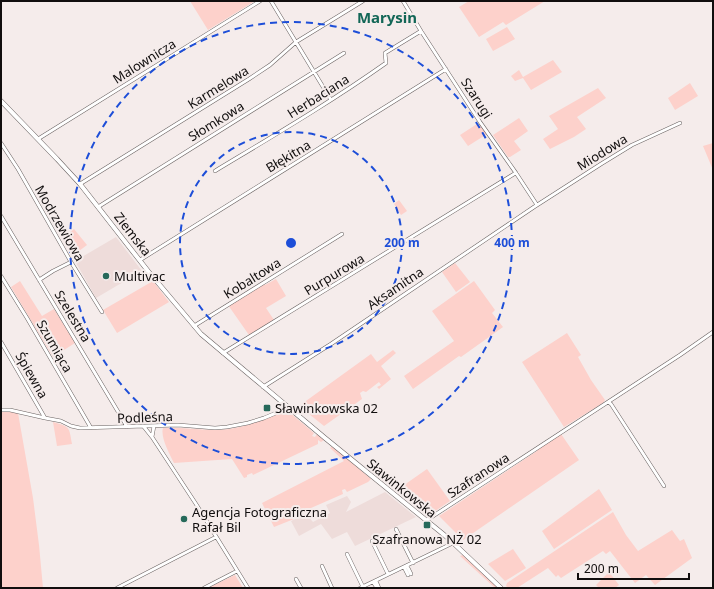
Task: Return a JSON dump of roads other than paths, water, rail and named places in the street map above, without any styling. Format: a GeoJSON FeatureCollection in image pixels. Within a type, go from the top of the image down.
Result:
{"type":"FeatureCollection","features":[{"type":"Feature","properties":{"kind":"street","name":"Malownicza"},"geometry":{"type":"LineString","coordinates":[[38,139],[260,1]]}},
{"type":"Feature","properties":{"kind":"street"},"geometry":{"type":"LineString","coordinates":[[271,1],[331,100]]}},
{"type":"Feature","properties":{"kind":"street","name":"Karmelowa"},"geometry":{"type":"LineString","coordinates":[[80,184],[260,72],[296,42],[362,1]]}},
{"type":"Feature","properties":{"kind":"street","name":"Szarugi"},"geometry":{"type":"LineString","coordinates":[[403,1],[421,32],[480,122],[537,205]]}},
{"type":"Feature","properties":{"kind":"street","name":"Herbaciana"},"geometry":{"type":"LineString","coordinates":[[215,171],[371,74],[386,63],[386,53],[421,32]]}},
{"type":"Feature","properties":{"kind":"street","name":"Słomkowa"},"geometry":{"type":"LineString","coordinates":[[98,207],[344,53]]}},
{"type":"Feature","properties":{"kind":"street","name":"Błękitna"},"geometry":{"type":"LineString","coordinates":[[140,260],[446,69]]}},
{"type":"Feature","properties":{"kind":"street","name":"Ziemska"},"geometry":{"type":"LineString","coordinates":[[1,101],[80,184],[194,326],[209,342],[288,408]]}},
{"type":"Feature","properties":{"kind":"street","name":"Miodowa"},"geometry":{"type":"LineString","coordinates":[[537,205],[632,145],[680,123]]}},
{"type":"Feature","properties":{"kind":"street","name":"Modrzewiowa"},"geometry":{"type":"LineString","coordinates":[[1,143],[18,169],[71,262],[102,312]]}},
{"type":"Feature","properties":{"kind":"street","name":"Purpurowa"},"geometry":{"type":"LineString","coordinates":[[222,353],[516,173]]}},
{"type":"Feature","properties":{"kind":"street","name":"Aksamitna"},"geometry":{"type":"LineString","coordinates":[[263,387],[331,344],[537,205]]}},
{"type":"Feature","properties":{"kind":"street","name":"Szelestna"},"geometry":{"type":"LineString","coordinates":[[1,216],[127,427]]}},
{"type":"Feature","properties":{"kind":"street","name":"Kobaltowa"},"geometry":{"type":"LineString","coordinates":[[194,326],[342,234]]}},
{"type":"Feature","properties":{"kind":"street"},"geometry":{"type":"LineString","coordinates":[[39,280],[53,270],[71,262]]}},
{"type":"Feature","properties":{"kind":"street","name":"Szumiąca"},"geometry":{"type":"LineString","coordinates":[[1,276],[91,428]]}},
{"type":"Feature","properties":{"kind":"street","name":"Szafranowa"},"geometry":{"type":"LineString","coordinates":[[427,520],[713,332]]}},
{"type":"Feature","properties":{"kind":"street","name":"Śpiewna"},"geometry":{"type":"LineString","coordinates":[[1,342],[45,418]]}},
{"type":"Feature","properties":{"kind":"street"},"geometry":{"type":"LineString","coordinates":[[608,402],[611,404],[664,486]]}},
{"type":"Feature","properties":{"kind":"street","name":"Podleśna"},"geometry":{"type":"LineString","coordinates":[[1,410],[10,410],[61,421],[80,428],[154,426],[215,428],[248,423],[288,408]]}},
{"type":"Feature","properties":{"kind":"street","name":"Sławinkowska"},"geometry":{"type":"LineString","coordinates":[[288,408],[427,520],[501,588]]}},
{"type":"Feature","properties":{"kind":"street"},"geometry":{"type":"LineString","coordinates":[[152,437],[154,426]]}},
{"type":"Feature","properties":{"kind":"street"},"geometry":{"type":"LineString","coordinates":[[144,427],[152,437],[248,588]]}},
{"type":"Feature","properties":{"kind":"street"},"geometry":{"type":"LineString","coordinates":[[396,529],[413,563]]}},
{"type":"Feature","properties":{"kind":"street"},"geometry":{"type":"LineString","coordinates":[[116,588],[216,537]]}},
{"type":"Feature","properties":{"kind":"street"},"geometry":{"type":"LineString","coordinates":[[372,541],[388,574]]}},
{"type":"Feature","properties":{"kind":"street"},"geometry":{"type":"LineString","coordinates":[[347,554],[362,587],[453,543]]}},
{"type":"Feature","properties":{"kind":"street"},"geometry":{"type":"LineString","coordinates":[[322,566],[332,588]]}},
{"type":"Feature","properties":{"kind":"street"},"geometry":{"type":"LineString","coordinates":[[405,566],[410,575]]}},
{"type":"Feature","properties":{"kind":"street"},"geometry":{"type":"LineString","coordinates":[[204,588],[237,571]]}},
{"type":"Feature","properties":{"kind":"street"},"geometry":{"type":"LineString","coordinates":[[296,579],[301,588]]}},
{"type":"Feature","properties":{"kind":"street"},"geometry":{"type":"LineString","coordinates":[[374,581],[378,588]]}},
{"type":"Feature","properties":{"kind":"place","name":"Multivac"},"geometry":{"type":"Point","coordinates":[106,276]}},
{"type":"Feature","properties":{"kind":"place","name":"Sławinkowska 02"},"geometry":{"type":"Point","coordinates":[267,408]}},
{"type":"Feature","properties":{"kind":"place","name":"Agencja Fotograficzna Rafał Bil"},"geometry":{"type":"Point","coordinates":[184,519]}},
{"type":"Feature","properties":{"kind":"place","name":"Szafranowa NŻ 02"},"geometry":{"type":"Point","coordinates":[427,525]}},
{"type":"Feature","properties":{"kind":"district","name":"Marysin"},"geometry":{"type":"Point","coordinates":[387,17]}}]}
